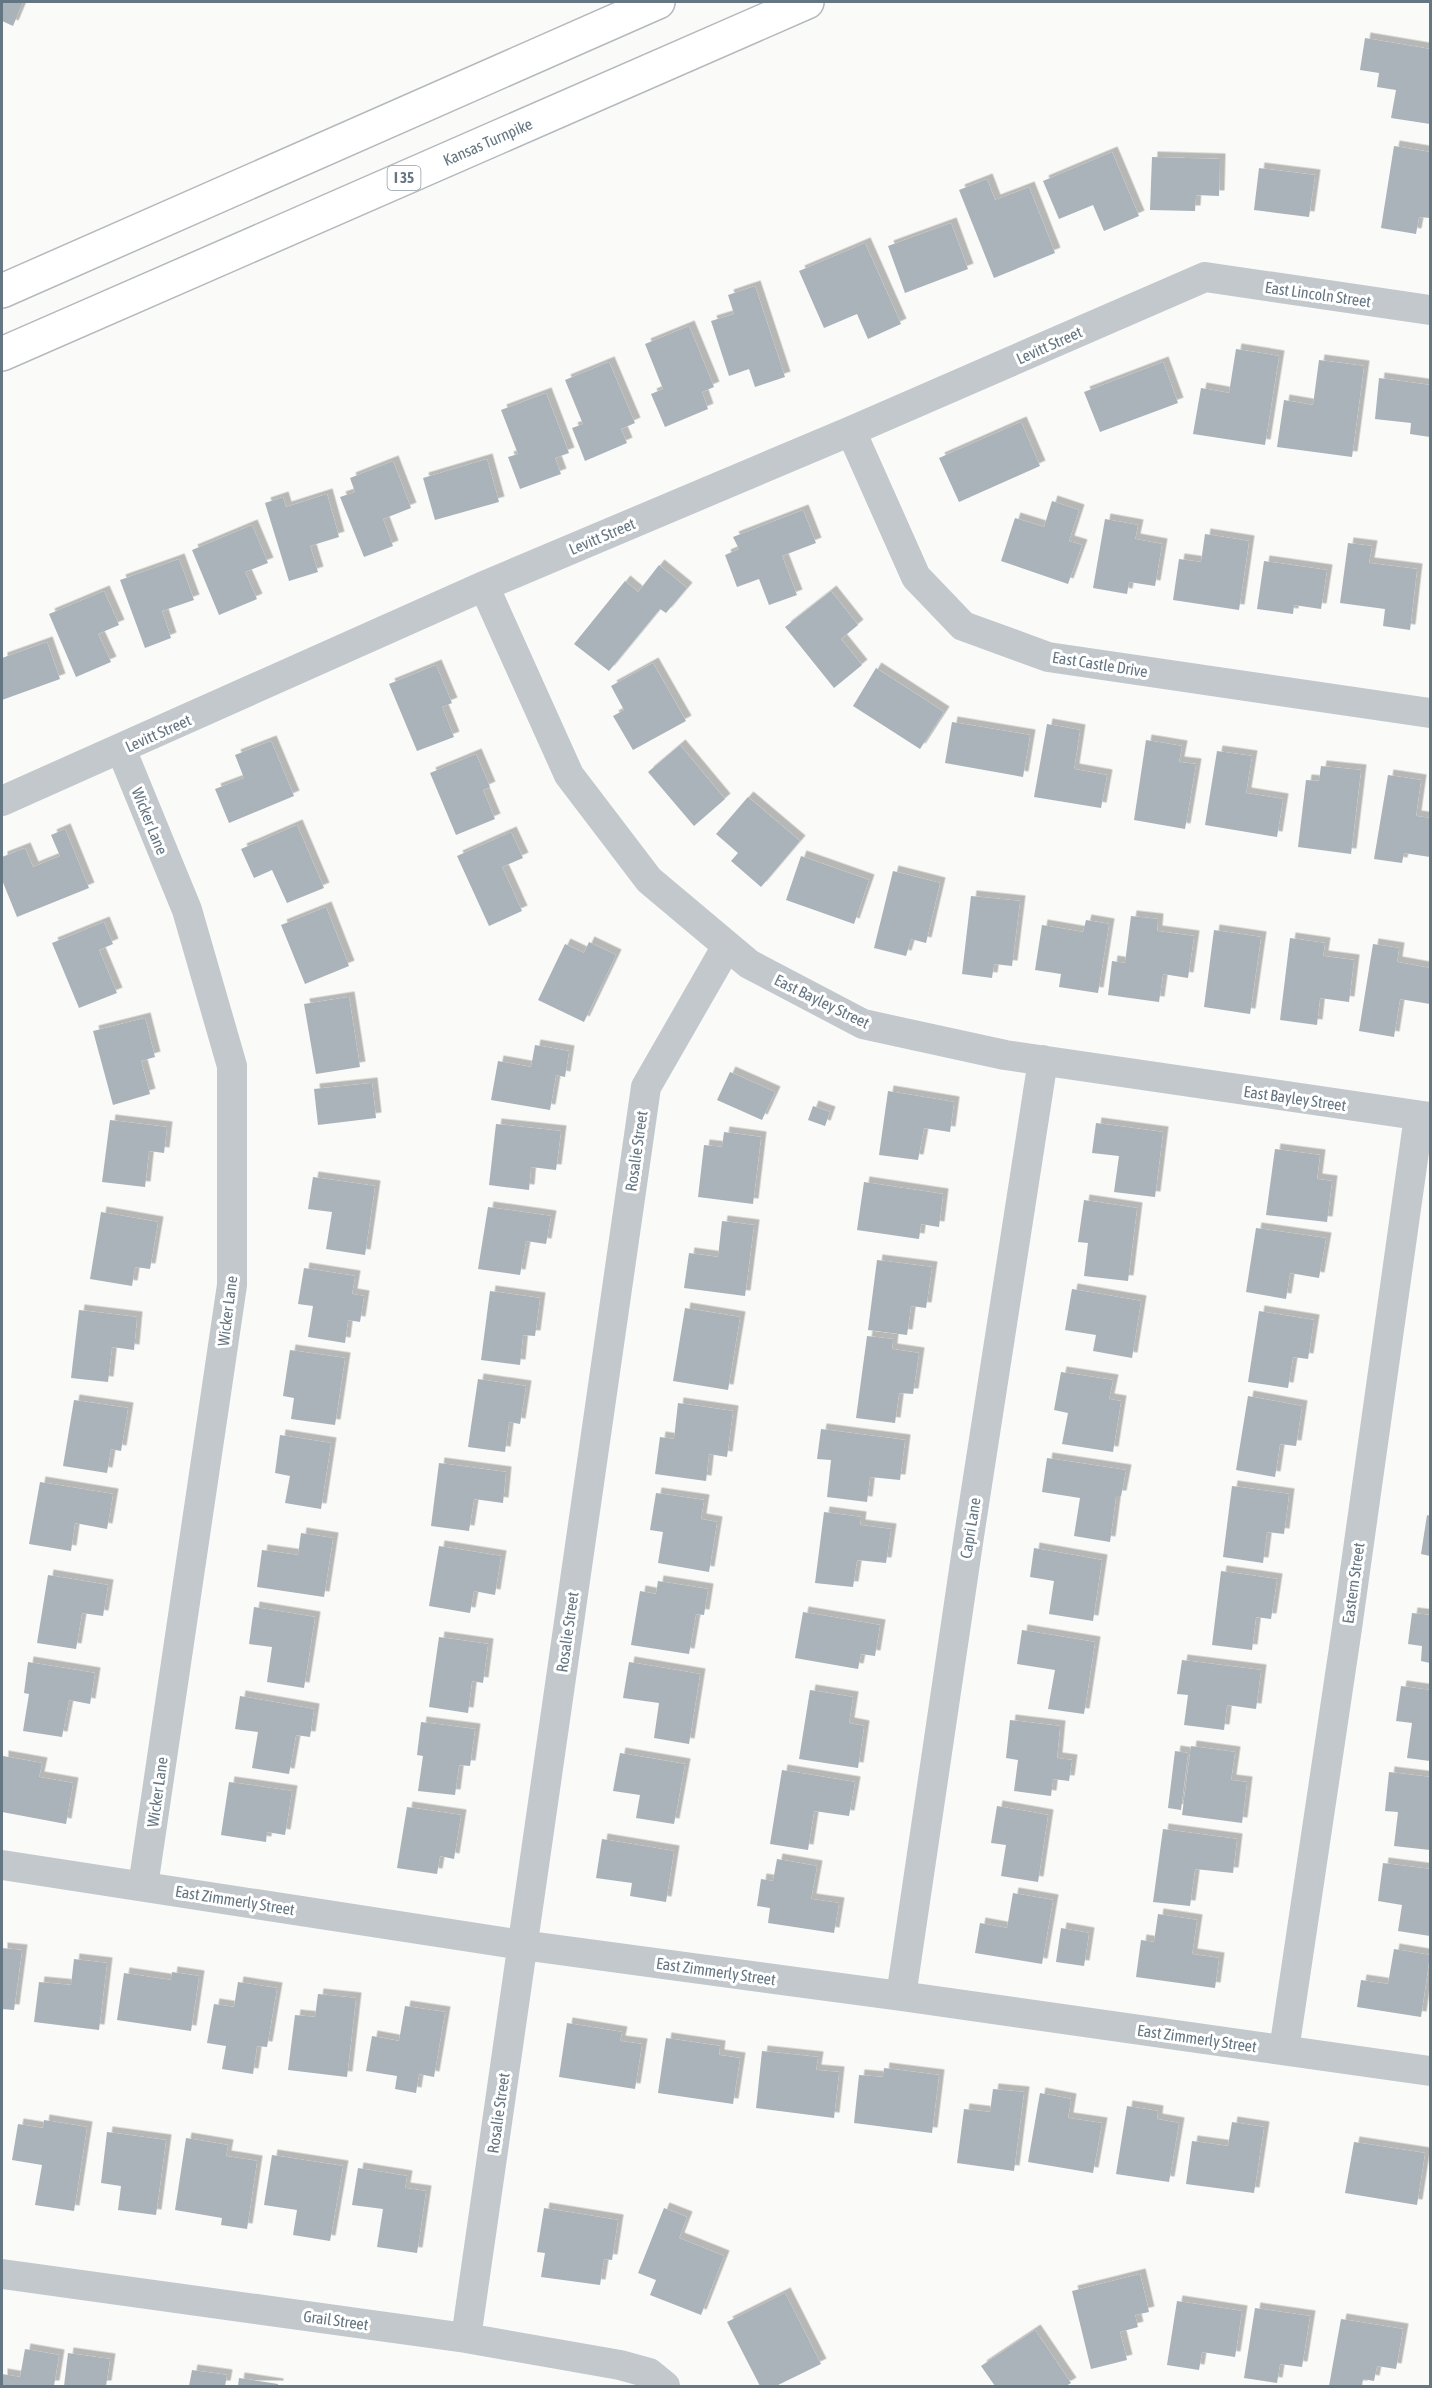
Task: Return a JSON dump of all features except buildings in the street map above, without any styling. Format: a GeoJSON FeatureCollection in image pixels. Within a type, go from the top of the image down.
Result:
{"type":"FeatureCollection","features":[{"type":"Feature","properties":{"kind":"highway"},"geometry":{"type":"LineString","coordinates":[[2,291],[658,2]]}},
{"type":"Feature","properties":{"kind":"highway","name":"Kansas Turnpike"},"geometry":{"type":"LineString","coordinates":[[2,354],[807,2]]}},
{"type":"Feature","properties":{"kind":"street","name":"East Lincoln Street"},"geometry":{"type":"LineString","coordinates":[[1205,277],[1431,310]]}},
{"type":"Feature","properties":{"kind":"street","name":"Levitt Street"},"geometry":{"type":"LineString","coordinates":[[2,801],[484,586],[851,431],[1205,277]]}},
{"type":"Feature","properties":{"kind":"street","name":"East Castle Drive"},"geometry":{"type":"LineString","coordinates":[[851,431],[916,577],[963,626],[1048,657],[1431,713]]}},
{"type":"Feature","properties":{"kind":"street","name":"East Bayley Street"},"geometry":{"type":"LineString","coordinates":[[484,586],[570,775],[649,880],[749,964],[863,1024],[1005,1055],[1425,1117]]}},
{"type":"Feature","properties":{"kind":"street","name":"Wicker Lane"},"geometry":{"type":"LineString","coordinates":[[121,749],[187,910],[232,1066],[232,1285],[143,1886]]}},
{"type":"Feature","properties":{"kind":"street","name":"Rosalie Street"},"geometry":{"type":"LineString","coordinates":[[466,2338],[646,1087],[727,946]]}},
{"type":"Feature","properties":{"kind":"street","name":"Capri Lane"},"geometry":{"type":"LineString","coordinates":[[901,1996],[1042,1060]]}},
{"type":"Feature","properties":{"kind":"street","name":"Eastern Street"},"geometry":{"type":"LineString","coordinates":[[1284,2050],[1425,1117]]}},
{"type":"Feature","properties":{"kind":"street","name":"East Zimmerly Street"},"geometry":{"type":"LineString","coordinates":[[2,1865],[522,1945],[1431,2071]]}},
{"type":"Feature","properties":{"kind":"street","name":"Grail Street"},"geometry":{"type":"LineString","coordinates":[[2,2274],[466,2338],[620,2365],[649,2373],[665,2386]]}}]}
